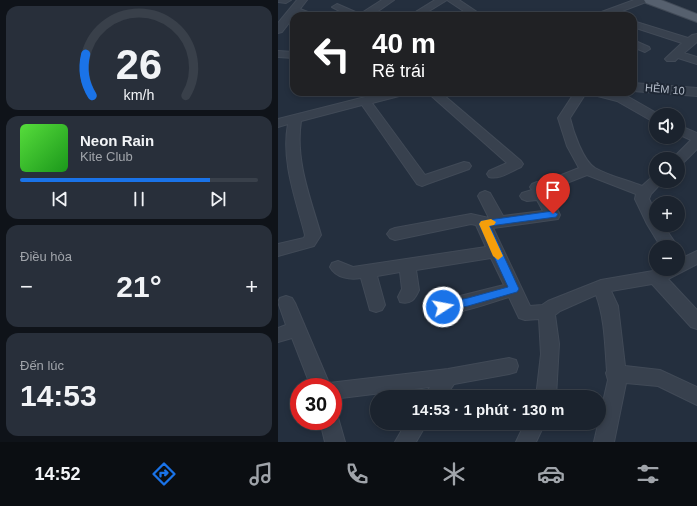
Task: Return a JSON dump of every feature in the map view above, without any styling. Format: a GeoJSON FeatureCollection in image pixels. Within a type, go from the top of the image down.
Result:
{"type":"FeatureCollection","features":[{"type":"Feature","properties":{"kind":"main road"},"geometry":{"type":"LineString","coordinates":[[650,0],[697,18]]}},
{"type":"Feature","properties":{"kind":"street"},"geometry":{"type":"LineString","coordinates":[[281,0],[286,0]]}},
{"type":"Feature","properties":{"kind":"street"},"geometry":{"type":"LineString","coordinates":[[299,12],[294,10],[302,0]]}},
{"type":"Feature","properties":{"kind":"street"},"geometry":{"type":"LineString","coordinates":[[370,12],[389,0]]}},
{"type":"Feature","properties":{"kind":"street"},"geometry":{"type":"LineString","coordinates":[[421,12],[442,0]]}},
{"type":"Feature","properties":{"kind":"street"},"geometry":{"type":"LineString","coordinates":[[452,0],[472,12]]}},
{"type":"Feature","properties":{"kind":"street"},"geometry":{"type":"LineString","coordinates":[[610,12],[642,0]]}},
{"type":"Feature","properties":{"kind":"street"},"geometry":{"type":"LineString","coordinates":[[337,7],[348,12]]}},
{"type":"Feature","properties":{"kind":"street"},"geometry":{"type":"LineString","coordinates":[[462,12],[467,9]]}},
{"type":"Feature","properties":{"kind":"street"},"geometry":{"type":"LineString","coordinates":[[278,30],[290,15]]}},
{"type":"Feature","properties":{"kind":"street"},"geometry":{"type":"LineString","coordinates":[[637,25],[693,40]]}},
{"type":"Feature","properties":{"kind":"street"},"geometry":{"type":"LineString","coordinates":[[693,40],[674,56],[697,61]]}},
{"type":"Feature","properties":{"kind":"street"},"geometry":{"type":"LineString","coordinates":[[637,45],[645,49]]}},
{"type":"Feature","properties":{"kind":"street"},"geometry":{"type":"LineString","coordinates":[[278,54],[290,55]]}},
{"type":"Feature","properties":{"kind":"street","name":"HẺM 10"},"geometry":{"type":"LineString","coordinates":[[637,87],[697,92]]}},
{"type":"Feature","properties":{"kind":"street"},"geometry":{"type":"LineString","coordinates":[[278,123],[365,102],[379,96]]}},
{"type":"Feature","properties":{"kind":"street"},"geometry":{"type":"LineString","coordinates":[[438,96],[516,164],[494,174]]}},
{"type":"Feature","properties":{"kind":"street"},"geometry":{"type":"LineString","coordinates":[[579,96],[564,120],[573,144],[583,164],[588,170],[644,192]]}},
{"type":"Feature","properties":{"kind":"street"},"geometry":{"type":"LineString","coordinates":[[623,96],[649,113]]}},
{"type":"Feature","properties":{"kind":"street"},"geometry":{"type":"LineString","coordinates":[[365,102],[422,180],[464,166]]}},
{"type":"Feature","properties":{"kind":"street"},"geometry":{"type":"LineString","coordinates":[[278,250],[309,242],[313,235],[298,177],[293,147],[292,138],[295,119]]}},
{"type":"Feature","properties":{"kind":"street"},"geometry":{"type":"LineString","coordinates":[[685,132],[697,138]]}},
{"type":"Feature","properties":{"kind":"street"},"geometry":{"type":"LineString","coordinates":[[685,153],[697,142]]}},
{"type":"Feature","properties":{"kind":"street"},"geometry":{"type":"LineString","coordinates":[[559,181],[588,170]]}},
{"type":"Feature","properties":{"kind":"street"},"geometry":{"type":"LineString","coordinates":[[649,187],[644,192],[642,199],[659,234],[664,240]]}},
{"type":"Feature","properties":{"kind":"street"},"geometry":{"type":"LineString","coordinates":[[394,234],[471,219],[479,219],[491,223],[553,214],[535,192]]}},
{"type":"Feature","properties":{"kind":"street"},"geometry":{"type":"LineString","coordinates":[[485,196],[496,251],[525,313],[546,312],[554,306],[601,286],[656,276],[697,322]]}},
{"type":"Feature","properties":{"kind":"street"},"geometry":{"type":"LineString","coordinates":[[338,267],[350,273],[407,265],[466,254],[496,251]]}},
{"type":"Feature","properties":{"kind":"street"},"geometry":{"type":"LineString","coordinates":[[406,297],[411,290],[407,265]]}},
{"type":"Feature","properties":{"kind":"street"},"geometry":{"type":"LineString","coordinates":[[368,271],[376,305]]}},
{"type":"Feature","properties":{"kind":"street"},"geometry":{"type":"LineString","coordinates":[[601,286],[609,306],[612,325],[615,373],[617,380],[604,442]]}},
{"type":"Feature","properties":{"kind":"street"},"geometry":{"type":"LineString","coordinates":[[433,306],[442,304],[443,307],[468,302],[514,289]]}},
{"type":"Feature","properties":{"kind":"street"},"geometry":{"type":"LineString","coordinates":[[286,303],[316,378]]}},
{"type":"Feature","properties":{"kind":"street"},"geometry":{"type":"LineString","coordinates":[[546,312],[549,326],[550,359],[547,390]]}},
{"type":"Feature","properties":{"kind":"street"},"geometry":{"type":"LineString","coordinates":[[278,335],[297,329]]}},
{"type":"Feature","properties":{"kind":"street"},"geometry":{"type":"LineString","coordinates":[[342,389],[448,377],[509,366]]}},
{"type":"Feature","properties":{"kind":"street"},"geometry":{"type":"LineString","coordinates":[[615,373],[660,378],[697,396]]}},
{"type":"Feature","properties":{"kind":"street"},"geometry":{"type":"LineString","coordinates":[[439,390],[448,377]]}},
{"type":"Feature","properties":{"kind":"street"},"geometry":{"type":"LineString","coordinates":[[332,430],[335,442]]}},
{"type":"Feature","properties":{"kind":"street"},"geometry":{"type":"LineString","coordinates":[[405,442],[413,430]]}},
{"type":"Feature","properties":{"kind":"street"},"geometry":{"type":"LineString","coordinates":[[526,442],[532,430]]}},
{"type":"Feature","properties":{"kind":"slow traffic"},"geometry":{"type":"LineString","coordinates":[[491,222],[484,224],[498,256]]}},
{"type":"Feature","properties":{"kind":"route"},"geometry":{"type":"LineString","coordinates":[[443,307],[468,302],[514,289],[484,224],[553,214]]}}]}
